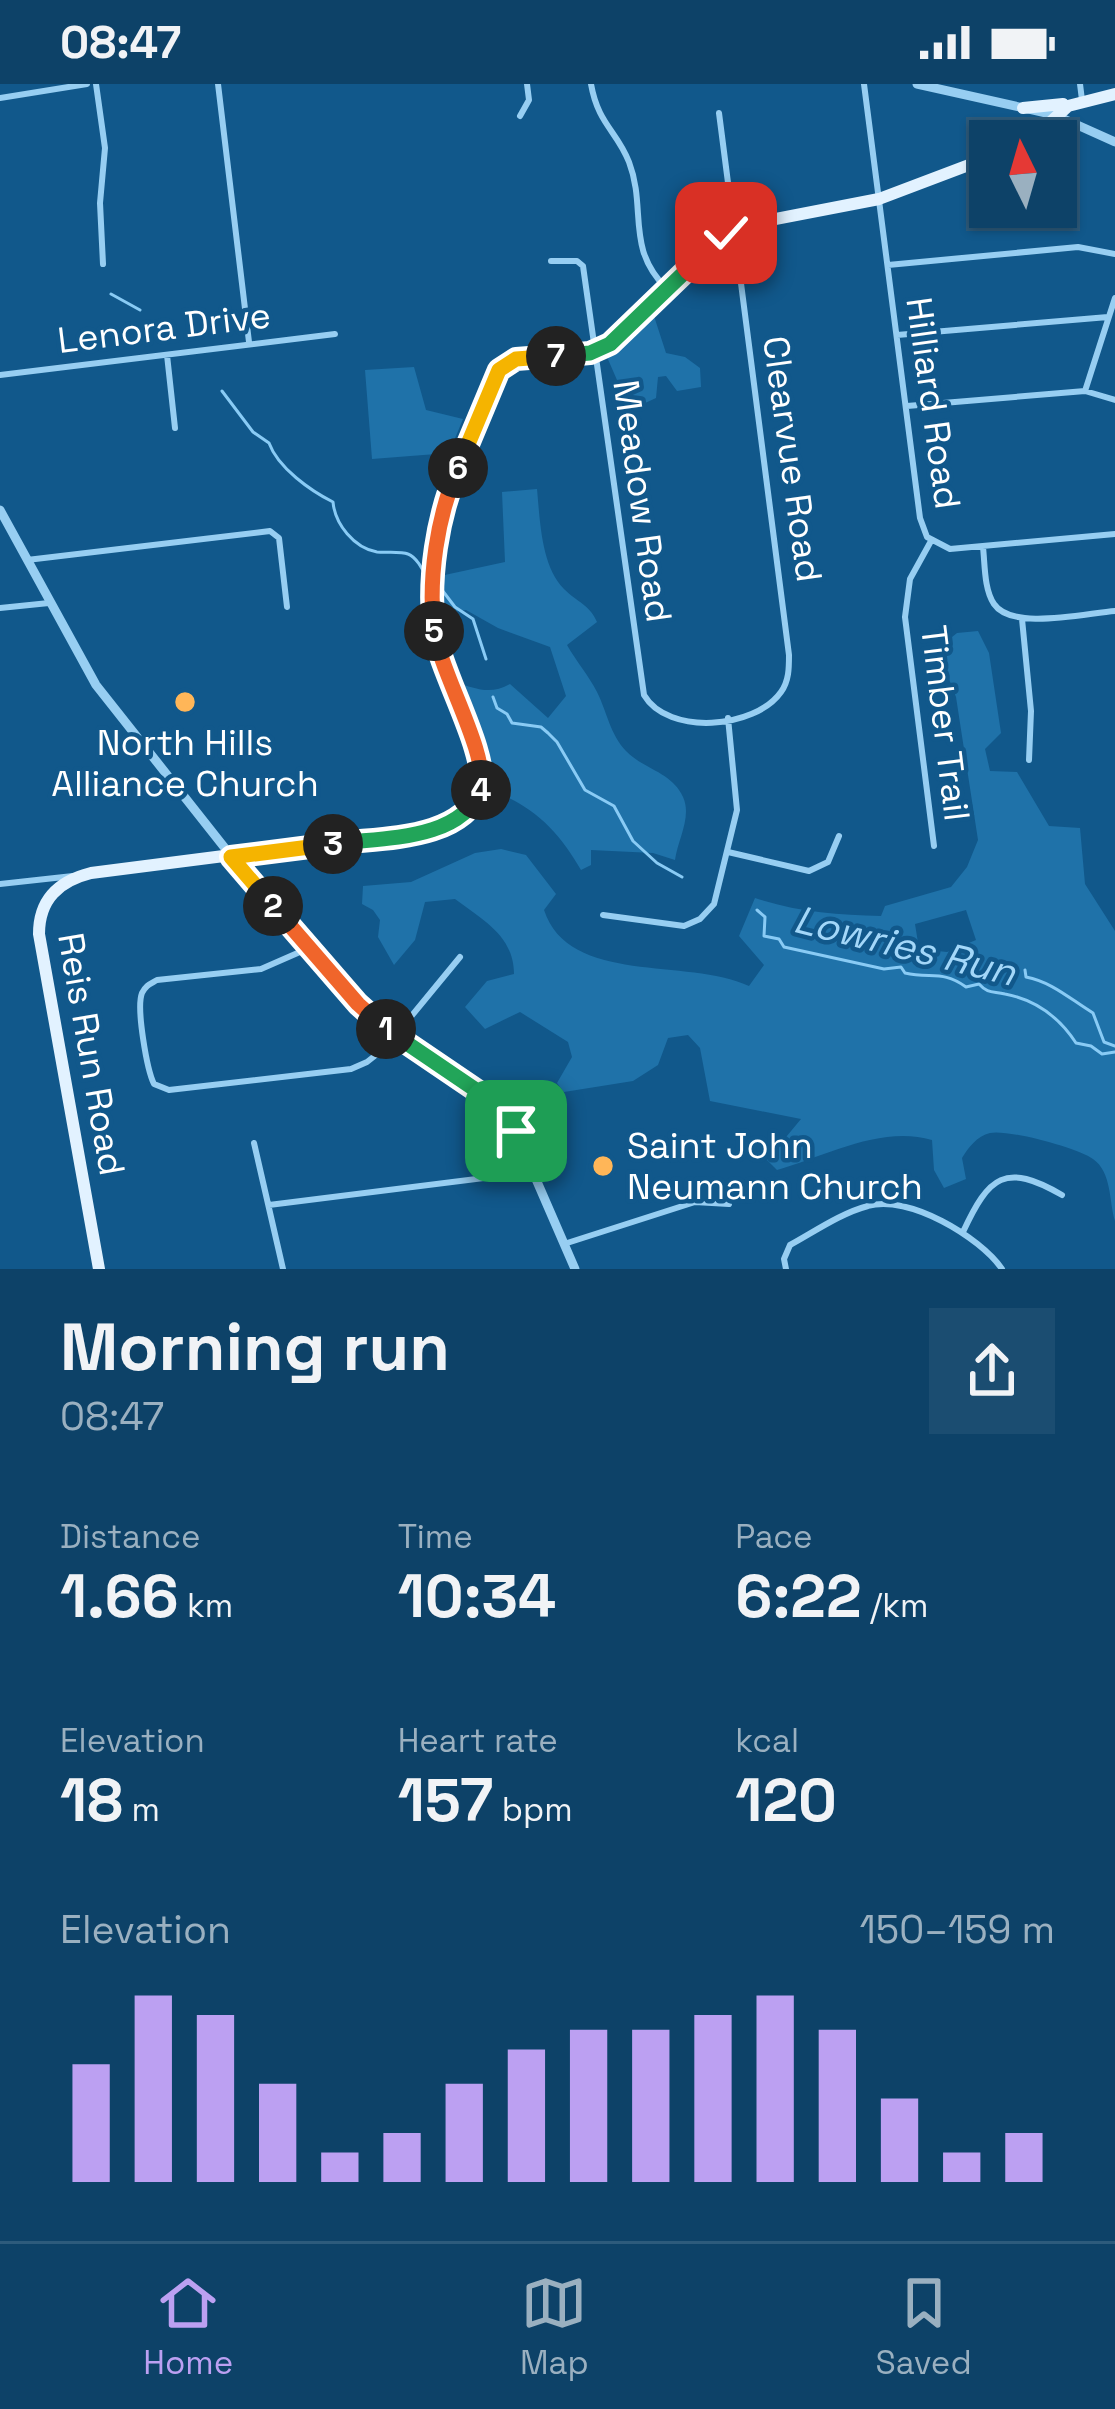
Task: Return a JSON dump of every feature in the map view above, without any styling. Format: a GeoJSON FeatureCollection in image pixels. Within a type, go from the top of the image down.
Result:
{"type":"FeatureCollection","features":[{"type":"Feature","properties":{"kind":"main road"},"geometry":{"type":"LineString","coordinates":[[1023,108],[1115,94]]}},
{"type":"Feature","properties":{"kind":"main road"},"geometry":{"type":"LineString","coordinates":[[1050,120],[1082,100]]}},
{"type":"Feature","properties":{"kind":"main road"},"geometry":{"type":"LineString","coordinates":[[596,352],[625,332],[734,227],[879,199],[969,165]]}},
{"type":"Feature","properties":{"kind":"main road","name":"Reis Run Road"},"geometry":{"type":"LineString","coordinates":[[99,1269],[38,934],[41,909],[58,887],[82,875],[435,829],[459,819],[473,805],[482,787],[481,766],[439,656],[433,616],[434,568],[447,498],[499,370],[516,359],[596,352]]}},
{"type":"Feature","properties":{"kind":"street"},"geometry":{"type":"LineString","coordinates":[[0,98],[92,84],[105,148],[100,203],[104,264]]}},
{"type":"Feature","properties":{"kind":"street"},"geometry":{"type":"LineString","coordinates":[[218,84],[250,343]]}},
{"type":"Feature","properties":{"kind":"street"},"geometry":{"type":"LineString","coordinates":[[520,116],[530,100],[527,84]]}},
{"type":"Feature","properties":{"kind":"street"},"geometry":{"type":"LineString","coordinates":[[591,84],[600,116],[629,161],[646,265],[667,289]]}},
{"type":"Feature","properties":{"kind":"street","name":"Hilliard Road"},"geometry":{"type":"LineString","coordinates":[[864,84],[920,518],[931,541],[950,549],[1115,534]]}},
{"type":"Feature","properties":{"kind":"street"},"geometry":{"type":"LineString","coordinates":[[917,84],[1055,115],[1115,142]]}},
{"type":"Feature","properties":{"kind":"street"},"geometry":{"type":"LineString","coordinates":[[1079,84],[1082,100]]}},
{"type":"Feature","properties":{"kind":"street","name":"Clearvue Road"},"geometry":{"type":"LineString","coordinates":[[719,113],[784,595],[789,671],[773,700],[753,713],[728,718]]}},
{"type":"Feature","properties":{"kind":"street"},"geometry":{"type":"LineString","coordinates":[[888,265],[1078,247],[1115,254]]}},
{"type":"Feature","properties":{"kind":"street","name":"Meadow Road"},"geometry":{"type":"LineString","coordinates":[[550,261],[577,261],[583,266],[639,680],[659,714],[674,719],[728,718]]}},
{"type":"Feature","properties":{"kind":"street"},"geometry":{"type":"LineString","coordinates":[[1085,391],[1115,298]]}},
{"type":"Feature","properties":{"kind":"street"},"geometry":{"type":"LineString","coordinates":[[897,335],[1108,317]]}},
{"type":"Feature","properties":{"kind":"street","name":"Lenora Drive"},"geometry":{"type":"LineString","coordinates":[[0,375],[334,334]]}},
{"type":"Feature","properties":{"kind":"street"},"geometry":{"type":"LineString","coordinates":[[167,355],[175,428]]}},
{"type":"Feature","properties":{"kind":"street"},"geometry":{"type":"LineString","coordinates":[[907,406],[1085,391],[1115,400]]}},
{"type":"Feature","properties":{"kind":"street"},"geometry":{"type":"LineString","coordinates":[[0,510],[101,693],[231,857],[365,1012],[495,1103],[512,1123],[575,1269]]}},
{"type":"Feature","properties":{"kind":"street"},"geometry":{"type":"LineString","coordinates":[[26,560],[270,531],[279,538],[286,607]]}},
{"type":"Feature","properties":{"kind":"street","name":"Timber Trail"},"geometry":{"type":"LineString","coordinates":[[931,541],[910,579],[905,617],[934,846]]}},
{"type":"Feature","properties":{"kind":"street"},"geometry":{"type":"LineString","coordinates":[[983,547],[992,600],[1004,614],[1022,620],[1115,610]]}},
{"type":"Feature","properties":{"kind":"street"},"geometry":{"type":"LineString","coordinates":[[0,608],[49,603]]}},
{"type":"Feature","properties":{"kind":"street"},"geometry":{"type":"LineString","coordinates":[[1022,620],[1031,711],[1029,760]]}},
{"type":"Feature","properties":{"kind":"street"},"geometry":{"type":"LineString","coordinates":[[603,915],[674,926],[692,924],[714,904],[738,802],[728,718]]}},
{"type":"Feature","properties":{"kind":"street"},"geometry":{"type":"LineString","coordinates":[[728,852],[809,871],[828,862],[839,836]]}},
{"type":"Feature","properties":{"kind":"street"},"geometry":{"type":"LineString","coordinates":[[0,884],[82,875]]}},
{"type":"Feature","properties":{"kind":"street"},"geometry":{"type":"LineString","coordinates":[[28,881],[58,887]]}},
{"type":"Feature","properties":{"kind":"street"},"geometry":{"type":"LineString","coordinates":[[309,948],[261,968],[149,984],[141,1001],[154,1084],[169,1090],[351,1069],[374,1058],[460,957]]}},
{"type":"Feature","properties":{"kind":"street"},"geometry":{"type":"LineString","coordinates":[[254,1143],[284,1269]]}},
{"type":"Feature","properties":{"kind":"street"},"geometry":{"type":"LineString","coordinates":[[269,1205],[532,1172]]}},
{"type":"Feature","properties":{"kind":"street"},"geometry":{"type":"LineString","coordinates":[[963,1232],[980,1197],[1002,1178],[1028,1178],[1062,1195]]}},
{"type":"Feature","properties":{"kind":"street"},"geometry":{"type":"LineString","coordinates":[[564,1244],[695,1202],[729,1204]]}},
{"type":"Feature","properties":{"kind":"street"},"geometry":{"type":"LineString","coordinates":[[786,1269],[784,1253],[794,1242],[878,1204],[896,1205],[963,1232],[985,1247],[1002,1269]]}},
{"type":"Feature","properties":{"kind":"shaded area"},"geometry":{"type":"Polygon","coordinates":[[[653,313],[666,353],[685,357],[700,368],[701,387],[677,391],[666,376],[658,377],[656,398],[630,410],[607,357],[653,313]]]}},
{"type":"Feature","properties":{"kind":"shaded area"},"geometry":{"type":"Polygon","coordinates":[[[414,367],[426,410],[463,419],[449,453],[372,459],[365,370],[414,367]]]}},
{"type":"Feature","properties":{"kind":"shaded area"},"geometry":{"type":"Polygon","coordinates":[[[537,489],[550,568],[597,622],[567,645],[597,692],[621,744],[672,782],[683,797],[685,820],[675,860],[653,853],[591,850],[591,865],[581,870],[544,821],[491,790],[490,767],[456,682],[490,690],[510,684],[548,718],[566,696],[550,647],[466,610],[438,614],[440,576],[505,562],[502,492],[537,489]]]}},
{"type":"Feature","properties":{"kind":"shaded area"},"geometry":{"type":"Polygon","coordinates":[[[978,631],[989,653],[1001,733],[985,749],[990,771],[1017,772],[1049,826],[1080,828],[1085,884],[1115,931],[1115,1221],[1107,1179],[1093,1159],[1011,1134],[990,1133],[977,1140],[962,1158],[966,1179],[944,1188],[934,1170],[932,1140],[913,1136],[873,1139],[777,1170],[767,1160],[801,1119],[710,1101],[700,1048],[688,1035],[668,1038],[658,1065],[633,1081],[564,1092],[557,1083],[572,1057],[568,1042],[520,1012],[485,1029],[465,1007],[487,981],[514,974],[509,949],[486,922],[455,899],[425,902],[415,940],[394,965],[378,937],[380,920],[362,904],[363,886],[411,882],[475,853],[501,849],[526,855],[556,894],[544,910],[557,934],[578,950],[604,960],[749,986],[764,965],[739,936],[755,898],[817,912],[881,916],[885,906],[951,887],[967,867],[978,840],[956,697],[942,645],[957,633],[978,631]],[[966,910],[915,924],[919,949],[947,952],[976,940],[966,910]]]}},
{"type":"Feature","properties":{"kind":"waterway"},"geometry":{"type":"LineString","coordinates":[[111,294],[140,310]]}},
{"type":"Feature","properties":{"kind":"waterway"},"geometry":{"type":"LineString","coordinates":[[222,391],[287,470],[333,502],[337,519],[353,540],[369,550],[408,554],[426,577]]}},
{"type":"Feature","properties":{"kind":"waterway","name":"Lowries Run"},"geometry":{"type":"LineString","coordinates":[[442,590],[473,619],[486,659]]}},
{"type":"Feature","properties":{"kind":"waterway","name":"Lowries Run"},"geometry":{"type":"LineString","coordinates":[[493,697],[512,723],[541,727],[548,733],[585,790],[614,806],[633,841],[682,877]]}},
{"type":"Feature","properties":{"kind":"waterway","name":"Lowries Run"},"geometry":{"type":"LineString","coordinates":[[757,910],[765,917],[764,936],[779,939],[784,947],[884,969],[901,967],[905,973],[943,977],[966,987],[979,984],[1037,1005],[1076,1043],[1102,1054],[1115,1052]]}},
{"type":"Feature","properties":{"kind":"waterway"},"geometry":{"type":"LineString","coordinates":[[1025,970],[1026,977],[1053,987],[1093,1013],[1104,1042],[1115,1046]]}},
{"type":"Feature","properties":{"kind":"place","name":"North Hills Alliance Church"},"geometry":{"type":"Point","coordinates":[185,702]}},
{"type":"Feature","properties":{"kind":"place","name":"Saint John Neumann Church"},"geometry":{"type":"Point","coordinates":[603,1166]}},
{"type":"Feature","properties":{"kind":"route"},"geometry":{"type":"LineString","coordinates":[[516,1131],[495,1103],[365,1012],[231,857],[435,829],[459,819],[473,805],[483,774],[439,656],[433,587],[451,484],[495,378],[504,365],[516,359],[590,353],[610,344],[726,233]]}}]}
